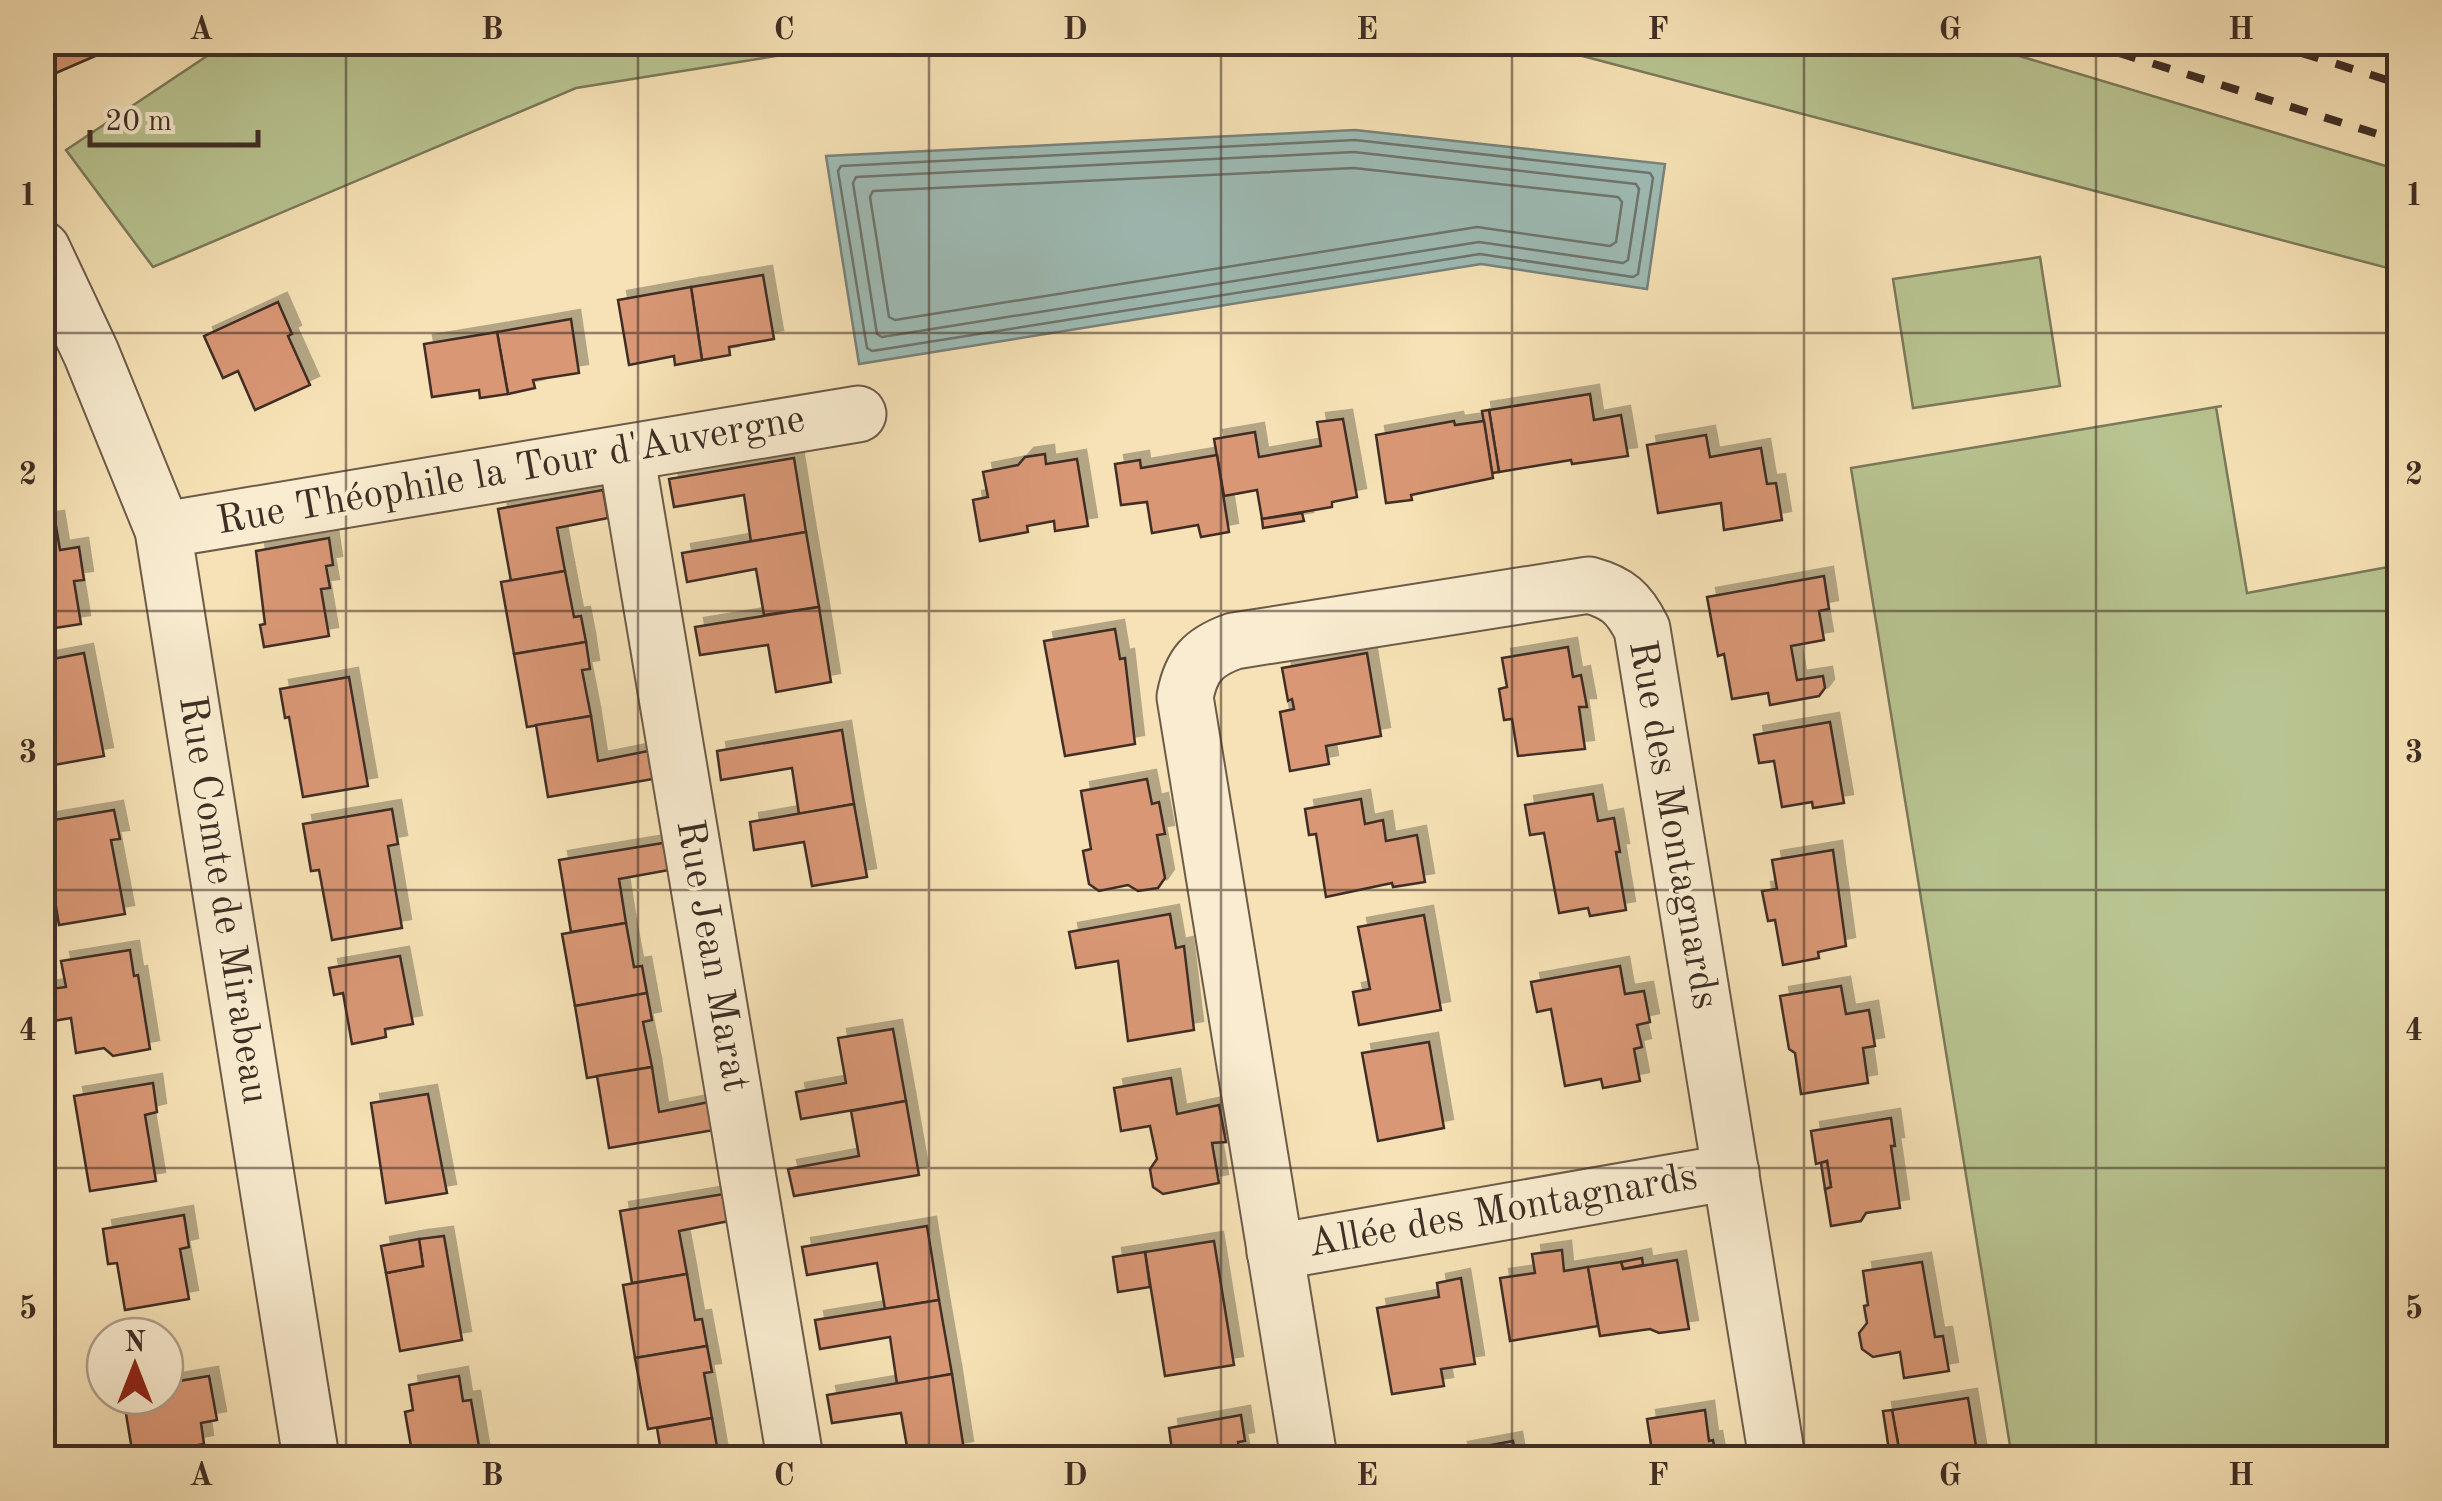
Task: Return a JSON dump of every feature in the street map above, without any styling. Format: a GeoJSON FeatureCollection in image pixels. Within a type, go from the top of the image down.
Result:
{"type":"FeatureCollection","features":[{"type":"Feature","properties":{"kind":"street","name":"Rue Comte de Mirabeau"},"geometry":{"type":"LineString","coordinates":[[42,249],[91,352],[163,530],[311,1458]]}},
{"type":"Feature","properties":{"kind":"street","name":"Rue Théophile la Tour d'Auvergne"},"geometry":{"type":"LineString","coordinates":[[163,530],[858,414]]}},
{"type":"Feature","properties":{"kind":"street","name":"Rue Jean Marat"},"geometry":{"type":"LineString","coordinates":[[626,453],[795,1458]]}},
{"type":"Feature","properties":{"kind":"street","name":"Rue des Montagnards"},"geometry":{"type":"LineString","coordinates":[[1308,1458],[1185,697],[1197,661],[1234,641],[1562,587],[1590,586],[1614,592],[1631,607],[1642,629],[1778,1458]]}},
{"type":"Feature","properties":{"kind":"street","name":"Allée des Montagnards"},"geometry":{"type":"LineString","coordinates":[[1275,1252],[1731,1172]]}},
{"type":"Feature","properties":{"kind":"green space"},"geometry":{"type":"Polygon","coordinates":[[[228,42],[857,43],[576,88],[153,267],[66,150],[228,42]]]}},
{"type":"Feature","properties":{"kind":"green space"},"geometry":{"type":"Polygon","coordinates":[[[1533,43],[1976,43],[2399,170],[2399,271],[1533,43]]]}},
{"type":"Feature","properties":{"kind":"green space"},"geometry":{"type":"Polygon","coordinates":[[[2040,257],[2060,386],[1913,408],[1893,279],[2040,257]]]}},
{"type":"Feature","properties":{"kind":"green space"},"geometry":{"type":"Polygon","coordinates":[[[2216,407],[2247,593],[2399,565],[2399,1458],[2012,1458],[1851,468],[2216,407]]]}},
{"type":"Feature","properties":{"kind":"water"},"geometry":{"type":"Polygon","coordinates":[[[1355,130],[1665,164],[1647,289],[1481,264],[859,364],[826,156],[1355,130]]]}},
{"type":"Feature","properties":{"kind":"building"},"geometry":{"type":"Polygon","coordinates":[[[42,42],[114,42],[116,47],[42,79],[42,42]]]}},
{"type":"Feature","properties":{"kind":"building"},"geometry":{"type":"Polygon","coordinates":[[[763,275],[774,339],[729,347],[730,355],[702,360],[691,287],[763,275]]]}},
{"type":"Feature","properties":{"kind":"building"},"geometry":{"type":"Polygon","coordinates":[[[691,287],[702,360],[675,365],[674,356],[629,365],[618,300],[691,287]]]}},
{"type":"Feature","properties":{"kind":"building"},"geometry":{"type":"Polygon","coordinates":[[[278,302],[310,385],[255,410],[238,371],[223,378],[204,336],[278,302]]]}},
{"type":"Feature","properties":{"kind":"building"},"geometry":{"type":"Polygon","coordinates":[[[571,319],[579,373],[533,380],[535,388],[508,394],[497,332],[571,319]]]}},
{"type":"Feature","properties":{"kind":"building"},"geometry":{"type":"Polygon","coordinates":[[[497,332],[508,394],[480,398],[479,390],[432,397],[424,344],[497,332]]]}},
{"type":"Feature","properties":{"kind":"building"},"geometry":{"type":"Polygon","coordinates":[[[1590,394],[1594,420],[1621,415],[1628,456],[1572,464],[1571,460],[1499,472],[1489,410],[1590,394]]]}},
{"type":"Feature","properties":{"kind":"building"},"geometry":{"type":"Polygon","coordinates":[[[1489,410],[1499,472],[1492,473],[1482,411],[1489,410]]]}},
{"type":"Feature","properties":{"kind":"building"},"geometry":{"type":"Polygon","coordinates":[[[1343,419],[1357,497],[1332,502],[1332,507],[1262,519],[1257,490],[1224,496],[1214,439],[1255,432],[1259,457],[1321,446],[1317,422],[1343,419]]]}},
{"type":"Feature","properties":{"kind":"building"},"geometry":{"type":"Polygon","coordinates":[[[1454,421],[1455,425],[1484,421],[1493,478],[1386,503],[1376,435],[1454,421]]]}},
{"type":"Feature","properties":{"kind":"building"},"geometry":{"type":"Polygon","coordinates":[[[1706,435],[1710,457],[1761,448],[1767,484],[1776,483],[1782,520],[1724,530],[1721,503],[1658,513],[1647,445],[1706,435]]]}},
{"type":"Feature","properties":{"kind":"building"},"geometry":{"type":"Polygon","coordinates":[[[1045,454],[1046,464],[1077,459],[1088,526],[1055,531],[1054,521],[1027,526],[1028,532],[980,541],[973,500],[988,497],[983,472],[1018,465],[1025,457],[1045,454]]]}},
{"type":"Feature","properties":{"kind":"building"},"geometry":{"type":"Polygon","coordinates":[[[1217,455],[1229,532],[1201,537],[1198,525],[1152,533],[1147,502],[1121,505],[1115,464],[1140,460],[1141,468],[1217,455]]]}},
{"type":"Feature","properties":{"kind":"building"},"geometry":{"type":"Polygon","coordinates":[[[794,458],[806,532],[751,542],[744,495],[674,507],[669,479],[794,458]]]}},
{"type":"Feature","properties":{"kind":"building"},"geometry":{"type":"Polygon","coordinates":[[[603,490],[608,518],[557,528],[565,571],[511,581],[498,509],[603,490]]]}},
{"type":"Feature","properties":{"kind":"building"},"geometry":{"type":"Polygon","coordinates":[[[1302,513],[1304,521],[1263,528],[1262,519],[1302,513]]]}},
{"type":"Feature","properties":{"kind":"building"},"geometry":{"type":"Polygon","coordinates":[[[55,520],[60,550],[79,547],[84,580],[74,581],[81,624],[42,630],[42,522],[55,520]]]}},
{"type":"Feature","properties":{"kind":"building"},"geometry":{"type":"Polygon","coordinates":[[[806,532],[819,607],[764,615],[756,569],[687,582],[682,553],[806,532]]]}},
{"type":"Feature","properties":{"kind":"building"},"geometry":{"type":"Polygon","coordinates":[[[329,538],[333,565],[326,566],[330,588],[321,589],[329,636],[264,647],[256,551],[329,538]]]}},
{"type":"Feature","properties":{"kind":"building"},"geometry":{"type":"Polygon","coordinates":[[[565,571],[574,617],[581,616],[586,642],[514,654],[501,582],[565,571]]]}},
{"type":"Feature","properties":{"kind":"building"},"geometry":{"type":"Polygon","coordinates":[[[1824,576],[1829,609],[1819,611],[1824,640],[1791,646],[1797,680],[1823,676],[1825,688],[1819,696],[1770,705],[1768,693],[1732,699],[1724,654],[1718,656],[1707,597],[1824,576]]]}},
{"type":"Feature","properties":{"kind":"building"},"geometry":{"type":"Polygon","coordinates":[[[819,607],[831,682],[776,692],[768,645],[700,655],[695,627],[819,607]]]}},
{"type":"Feature","properties":{"kind":"building"},"geometry":{"type":"Polygon","coordinates":[[[1115,629],[1120,659],[1125,658],[1135,744],[1065,756],[1044,641],[1115,629]]]}},
{"type":"Feature","properties":{"kind":"building"},"geometry":{"type":"Polygon","coordinates":[[[586,642],[590,669],[582,670],[591,716],[527,727],[514,654],[586,642]]]}},
{"type":"Feature","properties":{"kind":"building"},"geometry":{"type":"Polygon","coordinates":[[[1568,647],[1573,677],[1581,675],[1587,707],[1579,707],[1585,749],[1518,756],[1512,719],[1504,720],[1499,689],[1507,687],[1502,658],[1568,647]]]}},
{"type":"Feature","properties":{"kind":"building"},"geometry":{"type":"Polygon","coordinates":[[[84,653],[104,756],[43,767],[42,661],[84,653]]]}},
{"type":"Feature","properties":{"kind":"building"},"geometry":{"type":"Polygon","coordinates":[[[1367,653],[1381,736],[1326,746],[1329,764],[1290,771],[1280,712],[1294,709],[1292,699],[1288,701],[1282,668],[1367,653]]]}},
{"type":"Feature","properties":{"kind":"building"},"geometry":{"type":"Polygon","coordinates":[[[349,677],[368,786],[303,797],[280,689],[349,677]]]}},
{"type":"Feature","properties":{"kind":"building"},"geometry":{"type":"Polygon","coordinates":[[[591,716],[598,761],[648,751],[653,779],[548,797],[536,725],[591,716]]]}},
{"type":"Feature","properties":{"kind":"building"},"geometry":{"type":"Polygon","coordinates":[[[1830,722],[1844,803],[1813,808],[1812,802],[1782,807],[1774,761],[1759,763],[1754,735],[1830,722]]]}},
{"type":"Feature","properties":{"kind":"building"},"geometry":{"type":"Polygon","coordinates":[[[842,730],[854,804],[799,814],[792,768],[721,780],[717,751],[842,730]]]}},
{"type":"Feature","properties":{"kind":"building"},"geometry":{"type":"Polygon","coordinates":[[[1147,779],[1152,804],[1159,802],[1165,834],[1157,835],[1165,878],[1158,888],[1138,891],[1128,885],[1099,891],[1089,884],[1083,851],[1091,849],[1081,791],[1147,779]]]}},
{"type":"Feature","properties":{"kind":"building"},"geometry":{"type":"Polygon","coordinates":[[[1593,794],[1598,821],[1614,818],[1626,910],[1590,916],[1588,908],[1559,913],[1544,833],[1530,835],[1525,805],[1593,794]]]}},
{"type":"Feature","properties":{"kind":"building"},"geometry":{"type":"Polygon","coordinates":[[[1361,799],[1365,824],[1383,820],[1386,841],[1417,835],[1425,882],[1393,887],[1392,883],[1326,897],[1316,834],[1309,835],[1305,809],[1361,799]]]}},
{"type":"Feature","properties":{"kind":"building"},"geometry":{"type":"Polygon","coordinates":[[[854,804],[867,877],[812,886],[804,842],[754,850],[750,822],[854,804]]]}},
{"type":"Feature","properties":{"kind":"building"},"geometry":{"type":"Polygon","coordinates":[[[392,809],[398,844],[388,846],[402,928],[332,940],[319,870],[311,871],[303,824],[392,809]]]}},
{"type":"Feature","properties":{"kind":"building"},"geometry":{"type":"Polygon","coordinates":[[[114,810],[120,839],[111,840],[125,914],[59,925],[42,822],[114,810]]]}},
{"type":"Feature","properties":{"kind":"building"},"geometry":{"type":"Polygon","coordinates":[[[663,843],[669,870],[619,879],[626,923],[571,932],[559,860],[663,843]]]}},
{"type":"Feature","properties":{"kind":"building"},"geometry":{"type":"Polygon","coordinates":[[[1833,850],[1846,946],[1818,952],[1819,958],[1783,965],[1775,920],[1768,921],[1762,891],[1777,889],[1772,860],[1833,850]]]}},
{"type":"Feature","properties":{"kind":"building"},"geometry":{"type":"Polygon","coordinates":[[[1170,914],[1176,948],[1184,946],[1194,1030],[1128,1041],[1118,961],[1076,968],[1069,932],[1170,914]]]}},
{"type":"Feature","properties":{"kind":"building"},"geometry":{"type":"Polygon","coordinates":[[[1424,915],[1441,1010],[1359,1025],[1353,992],[1370,989],[1358,927],[1424,915]]]}},
{"type":"Feature","properties":{"kind":"building"},"geometry":{"type":"Polygon","coordinates":[[[626,923],[634,967],[642,966],[647,993],[575,1006],[562,934],[626,923]]]}},
{"type":"Feature","properties":{"kind":"building"},"geometry":{"type":"Polygon","coordinates":[[[130,950],[150,1049],[113,1056],[104,1048],[76,1053],[71,1018],[47,1022],[42,990],[66,987],[61,961],[130,950]]]}},
{"type":"Feature","properties":{"kind":"building"},"geometry":{"type":"Polygon","coordinates":[[[400,956],[413,1024],[385,1029],[386,1037],[352,1044],[343,993],[334,995],[329,968],[400,956]]]}},
{"type":"Feature","properties":{"kind":"building"},"geometry":{"type":"Polygon","coordinates":[[[1620,966],[1625,994],[1644,991],[1650,1022],[1637,1025],[1642,1047],[1634,1049],[1640,1081],[1603,1088],[1601,1079],[1565,1086],[1551,1009],[1537,1012],[1531,982],[1620,966]]]}},
{"type":"Feature","properties":{"kind":"building"},"geometry":{"type":"Polygon","coordinates":[[[1841,986],[1846,1014],[1869,1010],[1875,1046],[1863,1048],[1868,1083],[1801,1094],[1780,996],[1841,986]]]}},
{"type":"Feature","properties":{"kind":"building"},"geometry":{"type":"Polygon","coordinates":[[[647,993],[652,1020],[643,1022],[652,1067],[587,1078],[575,1006],[647,993]]]}},
{"type":"Feature","properties":{"kind":"building"},"geometry":{"type":"Polygon","coordinates":[[[893,1029],[906,1101],[801,1119],[796,1092],[846,1083],[838,1038],[893,1029]]]}},
{"type":"Feature","properties":{"kind":"building"},"geometry":{"type":"Polygon","coordinates":[[[1429,1042],[1444,1128],[1378,1141],[1362,1053],[1429,1042]]]}},
{"type":"Feature","properties":{"kind":"building"},"geometry":{"type":"Polygon","coordinates":[[[652,1067],[659,1112],[709,1102],[714,1130],[609,1148],[597,1076],[652,1067]]]}},
{"type":"Feature","properties":{"kind":"building"},"geometry":{"type":"Polygon","coordinates":[[[1171,1078],[1177,1114],[1219,1105],[1226,1142],[1212,1143],[1219,1183],[1163,1194],[1153,1187],[1150,1169],[1157,1159],[1150,1126],[1121,1131],[1114,1088],[1171,1078]]]}},
{"type":"Feature","properties":{"kind":"building"},"geometry":{"type":"Polygon","coordinates":[[[153,1083],[157,1112],[145,1115],[156,1181],[90,1191],[74,1096],[153,1083]]]}},
{"type":"Feature","properties":{"kind":"building"},"geometry":{"type":"Polygon","coordinates":[[[428,1094],[447,1193],[386,1203],[371,1103],[428,1094]]]}},
{"type":"Feature","properties":{"kind":"building"},"geometry":{"type":"Polygon","coordinates":[[[906,1101],[919,1175],[794,1196],[788,1169],[859,1156],[851,1111],[906,1101]]]}},
{"type":"Feature","properties":{"kind":"building"},"geometry":{"type":"Polygon","coordinates":[[[1891,1118],[1900,1208],[1866,1213],[1861,1221],[1831,1226],[1825,1189],[1831,1187],[1827,1161],[1816,1164],[1811,1131],[1891,1118]]]}},
{"type":"Feature","properties":{"kind":"building"},"geometry":{"type":"Polygon","coordinates":[[[1827,1161],[1831,1187],[1825,1189],[1821,1163],[1827,1161]]]}},
{"type":"Feature","properties":{"kind":"building"},"geometry":{"type":"Polygon","coordinates":[[[724,1194],[729,1221],[679,1231],[687,1274],[632,1283],[620,1211],[724,1194]]]}},
{"type":"Feature","properties":{"kind":"building"},"geometry":{"type":"Polygon","coordinates":[[[184,1215],[189,1247],[180,1249],[189,1299],[125,1310],[117,1263],[108,1264],[103,1229],[184,1215]]]}},
{"type":"Feature","properties":{"kind":"building"},"geometry":{"type":"Polygon","coordinates":[[[927,1226],[939,1300],[885,1309],[877,1263],[807,1275],[802,1247],[927,1226]]]}},
{"type":"Feature","properties":{"kind":"building"},"geometry":{"type":"Polygon","coordinates":[[[444,1236],[462,1340],[400,1351],[386,1273],[423,1266],[419,1239],[444,1236]]]}},
{"type":"Feature","properties":{"kind":"building"},"geometry":{"type":"Polygon","coordinates":[[[419,1239],[423,1266],[386,1273],[381,1246],[419,1239]]]}},
{"type":"Feature","properties":{"kind":"building"},"geometry":{"type":"Polygon","coordinates":[[[1214,1241],[1234,1365],[1165,1376],[1145,1252],[1214,1241]]]}},
{"type":"Feature","properties":{"kind":"building"},"geometry":{"type":"Polygon","coordinates":[[[1562,1250],[1564,1271],[1588,1267],[1598,1326],[1510,1341],[1500,1278],[1535,1273],[1532,1254],[1562,1250]]]}},
{"type":"Feature","properties":{"kind":"building"},"geometry":{"type":"Polygon","coordinates":[[[1145,1252],[1150,1287],[1118,1292],[1113,1257],[1145,1252]]]}},
{"type":"Feature","properties":{"kind":"building"},"geometry":{"type":"Polygon","coordinates":[[[1642,1258],[1643,1265],[1623,1269],[1621,1262],[1642,1258]]]}},
{"type":"Feature","properties":{"kind":"building"},"geometry":{"type":"Polygon","coordinates":[[[1677,1260],[1689,1329],[1659,1333],[1650,1329],[1600,1336],[1588,1267],[1621,1262],[1623,1269],[1677,1260]]]}},
{"type":"Feature","properties":{"kind":"building"},"geometry":{"type":"Polygon","coordinates":[[[1922,1262],[1935,1337],[1943,1336],[1949,1371],[1904,1378],[1900,1352],[1873,1357],[1862,1349],[1859,1333],[1867,1323],[1864,1306],[1868,1305],[1863,1271],[1922,1262]]]}},
{"type":"Feature","properties":{"kind":"building"},"geometry":{"type":"Polygon","coordinates":[[[687,1274],[695,1320],[702,1319],[707,1346],[635,1358],[623,1285],[687,1274]]]}},
{"type":"Feature","properties":{"kind":"building"},"geometry":{"type":"Polygon","coordinates":[[[1461,1278],[1475,1364],[1441,1369],[1444,1386],[1392,1394],[1377,1308],[1439,1297],[1437,1283],[1461,1278]]]}},
{"type":"Feature","properties":{"kind":"building"},"geometry":{"type":"Polygon","coordinates":[[[939,1300],[952,1374],[897,1384],[890,1337],[820,1349],[815,1320],[939,1300]]]}},
{"type":"Feature","properties":{"kind":"building"},"geometry":{"type":"Polygon","coordinates":[[[707,1346],[712,1372],[704,1373],[712,1418],[648,1429],[635,1358],[707,1346]]]}},
{"type":"Feature","properties":{"kind":"building"},"geometry":{"type":"Polygon","coordinates":[[[952,1374],[964,1450],[909,1458],[901,1413],[832,1423],[827,1395],[952,1374]]]}},
{"type":"Feature","properties":{"kind":"building"},"geometry":{"type":"Polygon","coordinates":[[[209,1376],[217,1420],[201,1423],[204,1444],[133,1456],[126,1416],[185,1416],[185,1380],[209,1376]]]}},
{"type":"Feature","properties":{"kind":"building"},"geometry":{"type":"Polygon","coordinates":[[[459,1376],[463,1401],[471,1400],[481,1458],[413,1458],[405,1412],[413,1410],[409,1385],[459,1376]]]}},
{"type":"Feature","properties":{"kind":"building"},"geometry":{"type":"Polygon","coordinates":[[[1968,1398],[1978,1458],[1900,1455],[1892,1410],[1968,1398]]]}},
{"type":"Feature","properties":{"kind":"building"},"geometry":{"type":"Polygon","coordinates":[[[1705,1410],[1709,1441],[1713,1440],[1716,1456],[1732,1458],[1642,1458],[1642,1453],[1652,1451],[1647,1419],[1705,1410]]]}},
{"type":"Feature","properties":{"kind":"building"},"geometry":{"type":"Polygon","coordinates":[[[1892,1410],[1900,1455],[1890,1457],[1883,1411],[1892,1410]]]}},
{"type":"Feature","properties":{"kind":"building"},"geometry":{"type":"Polygon","coordinates":[[[1241,1415],[1245,1441],[1238,1442],[1241,1458],[1173,1458],[1169,1428],[1241,1415]]]}},
{"type":"Feature","properties":{"kind":"building"},"geometry":{"type":"Polygon","coordinates":[[[712,1418],[719,1458],[662,1458],[657,1428],[712,1418]]]}},
{"type":"Feature","properties":{"kind":"building"},"geometry":{"type":"Polygon","coordinates":[[[1513,1441],[1516,1458],[1461,1458],[1459,1451],[1513,1441]]]}},
{"type":"Feature","properties":{"kind":"railway"},"geometry":{"type":"LineString","coordinates":[[2084,42],[2400,141]]}},
{"type":"Feature","properties":{"kind":"railway"},"geometry":{"type":"LineString","coordinates":[[2267,42],[2400,84]]}}]}
